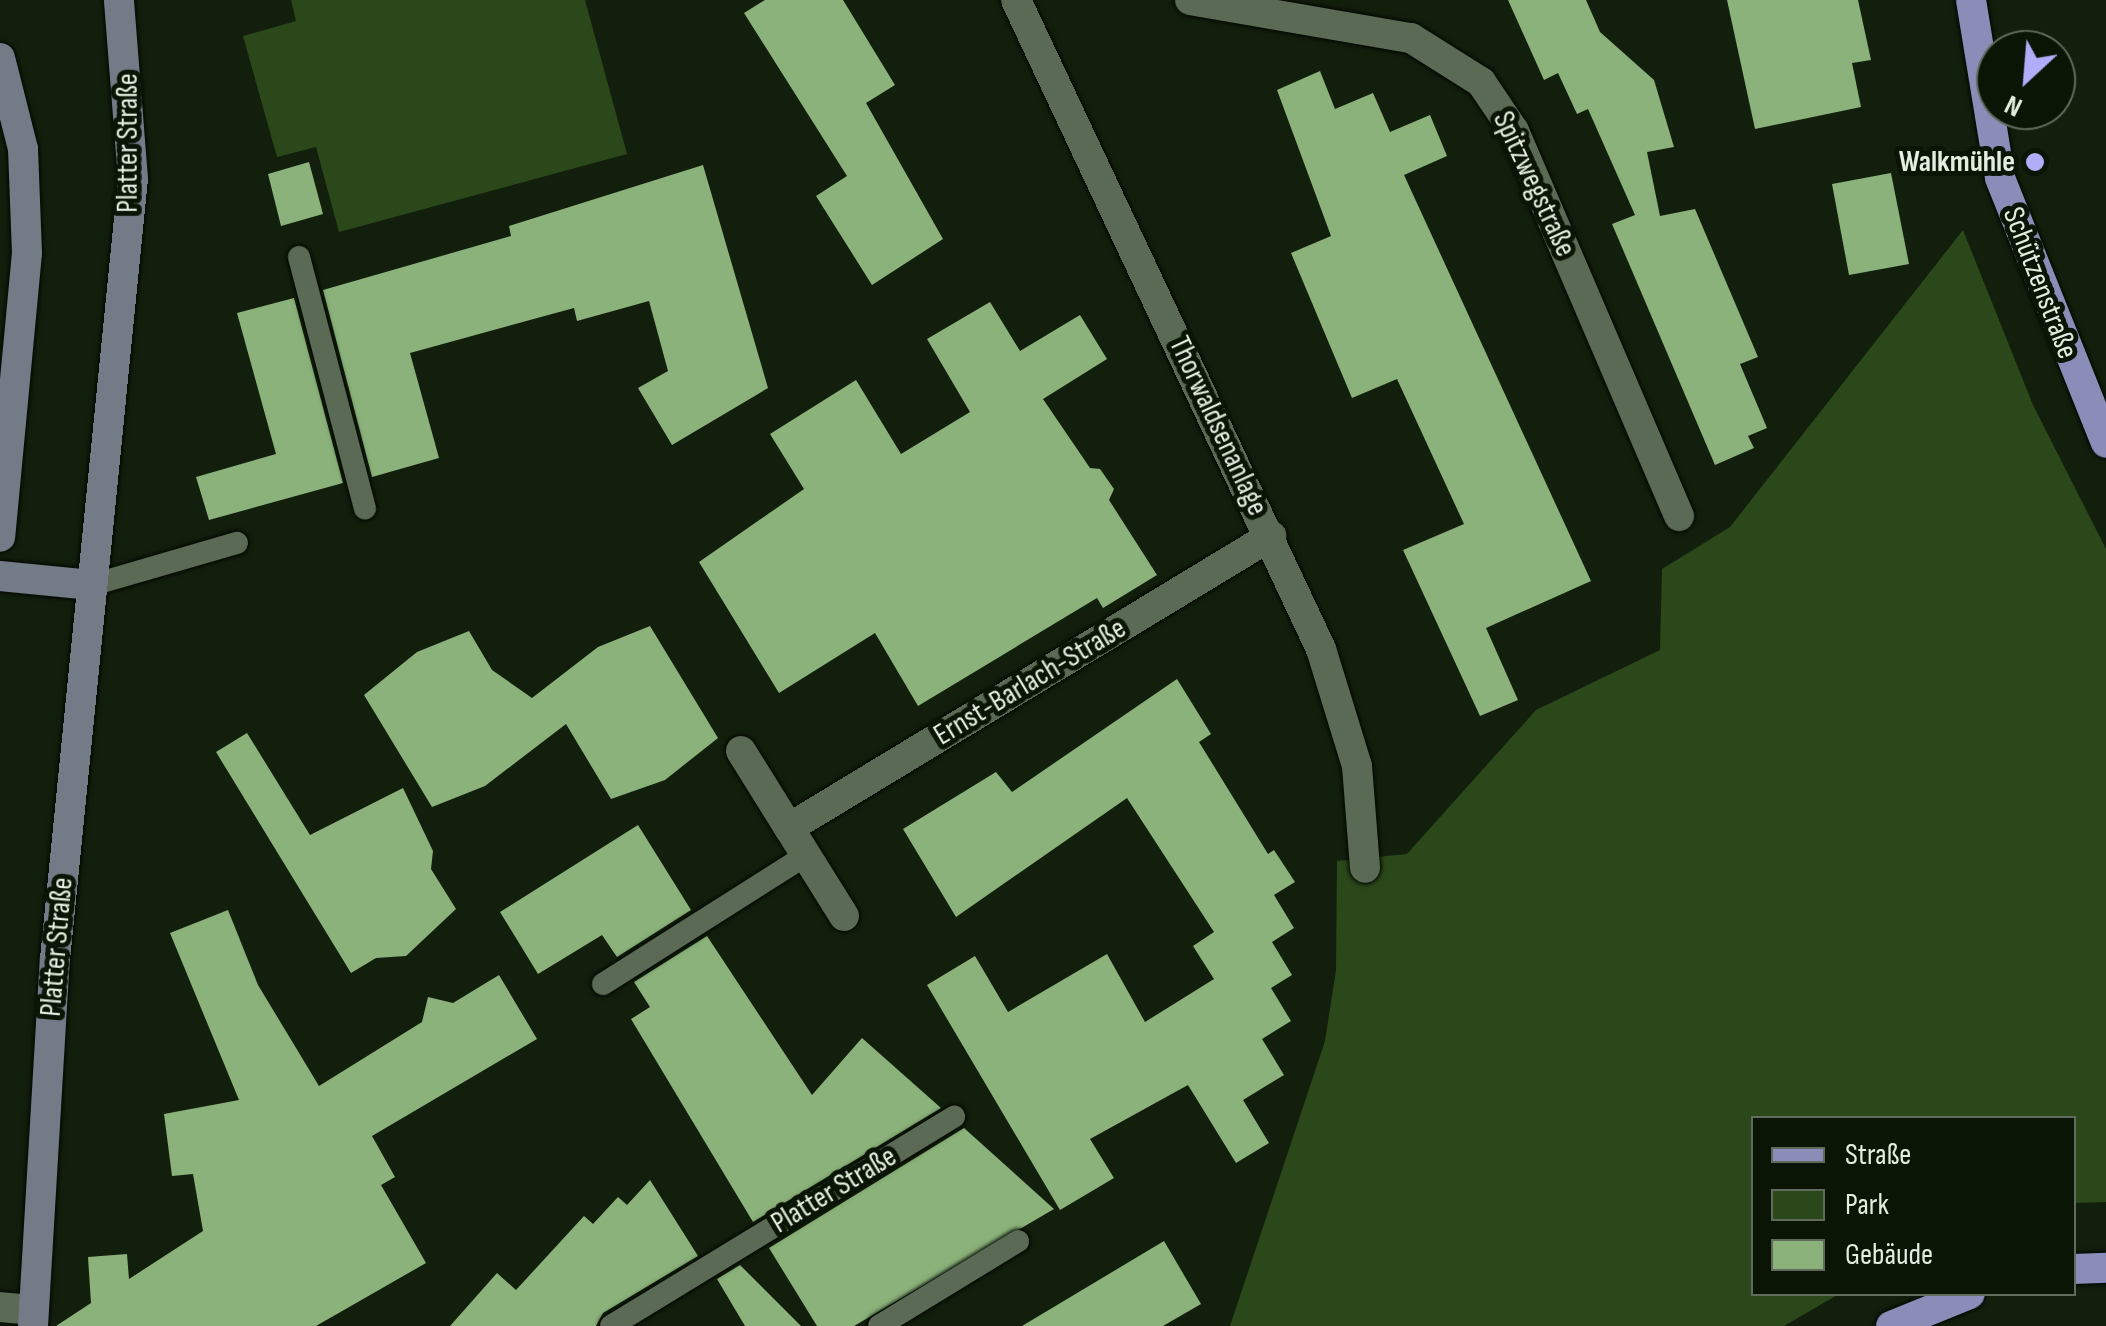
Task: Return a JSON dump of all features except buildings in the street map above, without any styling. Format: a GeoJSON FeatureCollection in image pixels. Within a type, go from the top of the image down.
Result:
{"type":"FeatureCollection","features":[{"type":"Feature","properties":{"kind":"main road","name":"Platter Straße"},"geometry":{"type":"LineString","coordinates":[[33,1318],[52,996],[132,179],[120,0]]}},
{"type":"Feature","properties":{"kind":"main road","name":"Schützenstraße"},"geometry":{"type":"LineString","coordinates":[[1971,0],[2000,178],[2106,443]]}},
{"type":"Feature","properties":{"kind":"main road"},"geometry":{"type":"LineString","coordinates":[[0,58],[23,149],[27,253],[0,537]]}},
{"type":"Feature","properties":{"kind":"main road"},"geometry":{"type":"LineString","coordinates":[[0,576],[92,584]]}},
{"type":"Feature","properties":{"kind":"main road"},"geometry":{"type":"LineString","coordinates":[[2076,1269],[2106,1268]]}},
{"type":"Feature","properties":{"kind":"main road"},"geometry":{"type":"LineString","coordinates":[[1891,1326],[1965,1296]]}},
{"type":"Feature","properties":{"kind":"street","name":"Thorwaldsenanlage"},"geometry":{"type":"LineString","coordinates":[[1018,0],[1271,536],[1347,720],[1365,814],[1365,868]]}},
{"type":"Feature","properties":{"kind":"street","name":"Spitzwegstraße"},"geometry":{"type":"LineString","coordinates":[[1190,0],[1400,35],[1481,82],[1514,131],[1679,516]]}},
{"type":"Feature","properties":{"kind":"street","name":"Ernst-Barlach-Straße"},"geometry":{"type":"LineString","coordinates":[[789,828],[1271,536]]}},
{"type":"Feature","properties":{"kind":"street"},"geometry":{"type":"LineString","coordinates":[[741,750],[844,916]]}},
{"type":"Feature","properties":{"kind":"street","name":"Platter Straße"},"geometry":{"type":"LineString","coordinates":[[0,1307],[33,1318]]}},
{"type":"Feature","properties":{"kind":"lane"},"geometry":{"type":"LineString","coordinates":[[300,258],[365,509]]}},
{"type":"Feature","properties":{"kind":"lane"},"geometry":{"type":"LineString","coordinates":[[92,584],[237,543]]}},
{"type":"Feature","properties":{"kind":"lane"},"geometry":{"type":"LineString","coordinates":[[603,984],[806,855]]}},
{"type":"Feature","properties":{"kind":"lane","name":"Platter Straße"},"geometry":{"type":"LineString","coordinates":[[610,1326],[954,1116]]}},
{"type":"Feature","properties":{"kind":"lane"},"geometry":{"type":"LineString","coordinates":[[879,1326],[1018,1241]]}},
{"type":"Feature","properties":{"kind":"green space"},"geometry":{"type":"Polygon","coordinates":[[[291,0],[585,0],[627,154],[339,232],[316,147],[277,157],[243,36],[296,21],[291,0]]]}},
{"type":"Feature","properties":{"kind":"green space"},"geometry":{"type":"Polygon","coordinates":[[[1963,230],[2033,405],[2106,549],[2106,1202],[2076,1203],[2076,1116],[1751,1116],[1751,1296],[1836,1296],[1784,1326],[1230,1326],[1325,1041],[1336,970],[1337,861],[1407,854],[1536,710],[1660,650],[1662,569],[1730,527],[1963,230]]]}},
{"type":"Feature","properties":{"kind":"place","name":"Walkmühle"},"geometry":{"type":"Point","coordinates":[2035,162]}}]}
